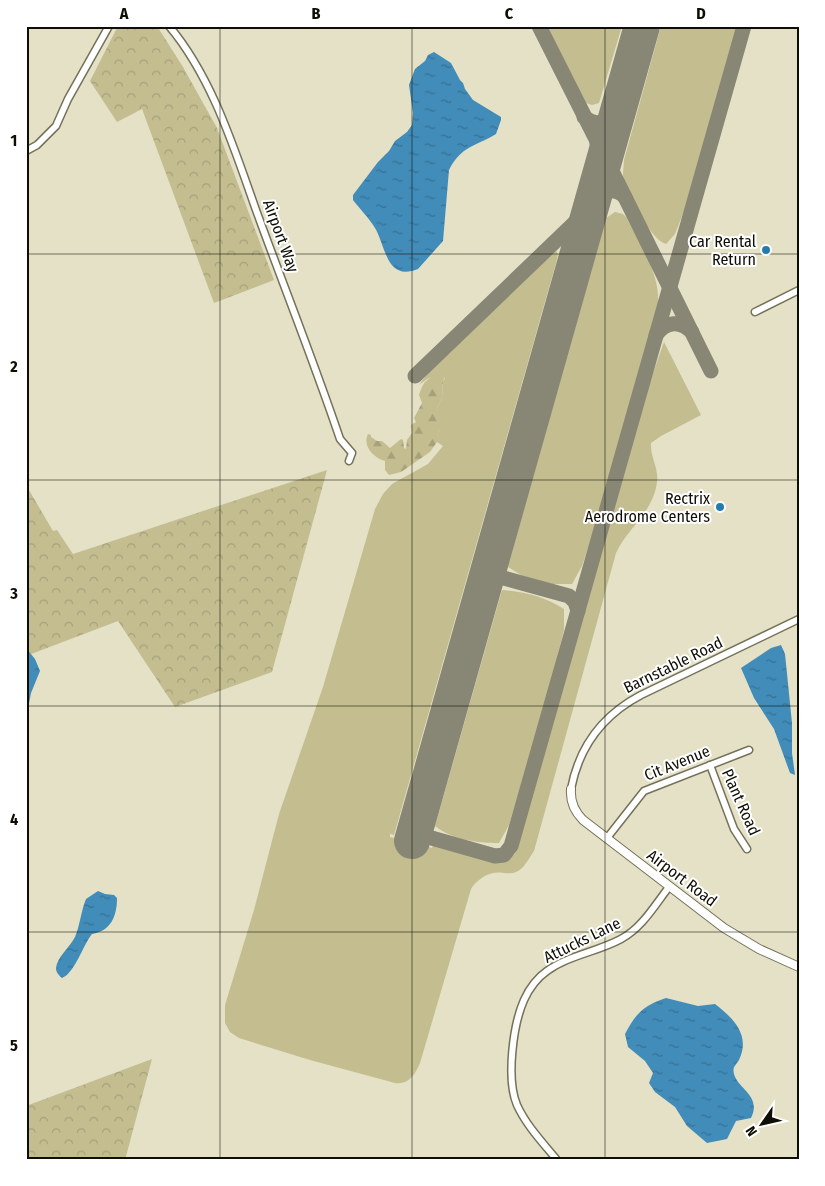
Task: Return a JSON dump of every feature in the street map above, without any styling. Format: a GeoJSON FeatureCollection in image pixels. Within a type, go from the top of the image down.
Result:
{"type":"FeatureCollection","features":[{"type":"Feature","properties":{"kind":"street"},"geometry":{"type":"LineString","coordinates":[[26,151],[37,145],[56,126],[74,87],[109,26]]}},
{"type":"Feature","properties":{"kind":"street","name":"Airport Way"},"geometry":{"type":"LineString","coordinates":[[169,26],[202,75],[216,104],[252,196],[340,439],[352,453],[349,461]]}},
{"type":"Feature","properties":{"kind":"street"},"geometry":{"type":"LineString","coordinates":[[755,312],[798,293]]}},
{"type":"Feature","properties":{"kind":"street","name":"Barnstable Road"},"geometry":{"type":"LineString","coordinates":[[571,789],[586,745],[603,722],[620,707],[645,692],[799,618]]}},
{"type":"Feature","properties":{"kind":"street","name":"Cit Avenue"},"geometry":{"type":"LineString","coordinates":[[607,838],[644,791],[749,750]]}},
{"type":"Feature","properties":{"kind":"street","name":"Plant Road"},"geometry":{"type":"LineString","coordinates":[[710,765],[734,829],[747,849]]}},
{"type":"Feature","properties":{"kind":"street","name":"Airport Road"},"geometry":{"type":"LineString","coordinates":[[571,789],[571,800],[577,813],[583,820],[669,887],[743,940],[770,955],[799,967]]}},
{"type":"Feature","properties":{"kind":"street","name":"Attucks Lane"},"geometry":{"type":"LineString","coordinates":[[557,1160],[523,1116],[515,1101],[512,1090],[511,1070],[514,1044],[524,1000],[534,984],[553,967],[608,945],[627,935],[646,916],[669,887]]}},
{"type":"Feature","properties":{"kind":"green space"},"geometry":{"type":"Polygon","coordinates":[[[118,26],[157,26],[183,67],[217,128],[274,280],[214,303],[142,109],[117,122],[90,81],[118,26]]]}},
{"type":"Feature","properties":{"kind":"green space"},"geometry":{"type":"Polygon","coordinates":[[[547,26],[622,26],[599,103],[592,105],[586,103],[547,26]]]}},
{"type":"Feature","properties":{"kind":"green space"},"geometry":{"type":"Polygon","coordinates":[[[661,26],[737,26],[686,206],[675,234],[666,244],[660,241],[647,226],[630,196],[623,175],[624,160],[661,26]]]}},
{"type":"Feature","properties":{"kind":"green space"},"geometry":{"type":"Polygon","coordinates":[[[615,212],[626,217],[648,258],[656,281],[658,303],[597,520],[582,566],[572,584],[552,584],[521,575],[508,567],[606,218],[615,212]]]}},
{"type":"Feature","properties":{"kind":"green space"},"geometry":{"type":"Polygon","coordinates":[[[556,251],[558,254],[556,263],[394,835],[390,834],[390,837],[399,839],[400,837],[432,848],[433,845],[494,862],[505,861],[515,854],[646,393],[664,342],[701,415],[651,443],[657,477],[655,493],[651,503],[616,553],[534,851],[519,871],[490,874],[480,879],[471,889],[420,1063],[407,1081],[395,1083],[239,1038],[230,1032],[225,1023],[225,1005],[254,910],[279,814],[323,687],[375,509],[383,494],[392,484],[428,464],[443,446],[437,442],[437,435],[440,430],[437,408],[442,398],[445,378],[437,375],[419,385],[430,370],[556,251]]]}},
{"type":"Feature","properties":{"kind":"green space"},"geometry":{"type":"Polygon","coordinates":[[[441,372],[445,375],[442,398],[437,408],[441,423],[437,442],[430,452],[401,472],[389,475],[385,470],[385,461],[370,451],[367,443],[368,434],[377,441],[382,441],[390,448],[401,439],[406,449],[407,440],[412,433],[411,425],[416,422],[414,418],[422,403],[419,395],[421,390],[427,380],[441,372]]]}},
{"type":"Feature","properties":{"kind":"green space"},"geometry":{"type":"Polygon","coordinates":[[[327,470],[272,672],[175,707],[118,621],[26,656],[26,485],[53,531],[57,530],[73,554],[327,470]]]}},
{"type":"Feature","properties":{"kind":"green space"},"geometry":{"type":"Polygon","coordinates":[[[502,590],[534,595],[564,609],[564,630],[540,723],[509,825],[499,843],[491,843],[457,838],[435,826],[502,590]]]}},
{"type":"Feature","properties":{"kind":"green space"},"geometry":{"type":"Polygon","coordinates":[[[152,1059],[125,1160],[26,1160],[26,1106],[152,1059]]]}},
{"type":"Feature","properties":{"kind":"water"},"geometry":{"type":"Polygon","coordinates":[[[434,52],[451,63],[473,100],[501,117],[501,120],[496,134],[464,151],[449,170],[443,241],[418,269],[407,272],[399,271],[389,260],[379,235],[353,200],[353,195],[395,141],[407,132],[412,125],[413,113],[409,85],[415,69],[425,61],[428,55],[434,52]]]}},
{"type":"Feature","properties":{"kind":"water"},"geometry":{"type":"Polygon","coordinates":[[[781,645],[785,654],[795,775],[790,773],[774,729],[754,698],[741,668],[771,648],[781,645]]]}},
{"type":"Feature","properties":{"kind":"water"},"geometry":{"type":"Polygon","coordinates":[[[26,648],[35,659],[40,671],[31,693],[26,719],[26,648]]]}},
{"type":"Feature","properties":{"kind":"water"},"geometry":{"type":"Polygon","coordinates":[[[98,891],[114,895],[117,898],[116,911],[112,922],[104,930],[92,934],[71,971],[62,978],[58,974],[57,964],[75,937],[86,899],[98,891]]]}},
{"type":"Feature","properties":{"kind":"water"},"geometry":{"type":"Polygon","coordinates":[[[666,998],[698,1006],[715,1004],[734,1021],[738,1028],[743,1043],[734,1072],[736,1079],[752,1098],[754,1110],[751,1118],[736,1121],[727,1139],[707,1143],[687,1126],[675,1107],[655,1092],[649,1083],[653,1073],[645,1061],[628,1047],[625,1034],[637,1015],[651,1004],[666,998]]]}},
{"type":"Feature","properties":{"kind":"taxiway"},"geometry":{"type":"LineString","coordinates":[[539,26],[596,139],[601,167]]}},
{"type":"Feature","properties":{"kind":"taxiway"},"geometry":{"type":"LineString","coordinates":[[414,833],[495,856],[504,855],[511,846],[744,26]]}},
{"type":"Feature","properties":{"kind":"taxiway"},"geometry":{"type":"LineString","coordinates":[[584,117],[598,123],[606,121],[617,113]]}},
{"type":"Feature","properties":{"kind":"taxiway"},"geometry":{"type":"LineString","coordinates":[[609,141],[609,160],[613,173],[711,371]]}},
{"type":"Feature","properties":{"kind":"taxiway"},"geometry":{"type":"LineString","coordinates":[[591,203],[607,191],[616,191],[625,197]]}},
{"type":"Feature","properties":{"kind":"taxiway"},"geometry":{"type":"LineString","coordinates":[[415,376],[590,208]]}},
{"type":"Feature","properties":{"kind":"taxiway"},"geometry":{"type":"LineString","coordinates":[[656,335],[664,327],[673,324],[683,325],[692,332]]}},
{"type":"Feature","properties":{"kind":"taxiway"},"geometry":{"type":"LineString","coordinates":[[491,558],[493,569],[500,577]]}},
{"type":"Feature","properties":{"kind":"taxiway"},"geometry":{"type":"LineString","coordinates":[[482,588],[492,579],[500,577],[569,596],[575,602],[578,611]]}},
{"type":"Feature","properties":{"kind":"runway"},"geometry":{"type":"LineString","coordinates":[[412,841],[642,26]]}},
{"type":"Feature","properties":{"kind":"place","name":"Car Rental Return"},"geometry":{"type":"Point","coordinates":[766,250]}},
{"type":"Feature","properties":{"kind":"place","name":"Rectrix Aerodrome Centers"},"geometry":{"type":"Point","coordinates":[720,507]}}]}
